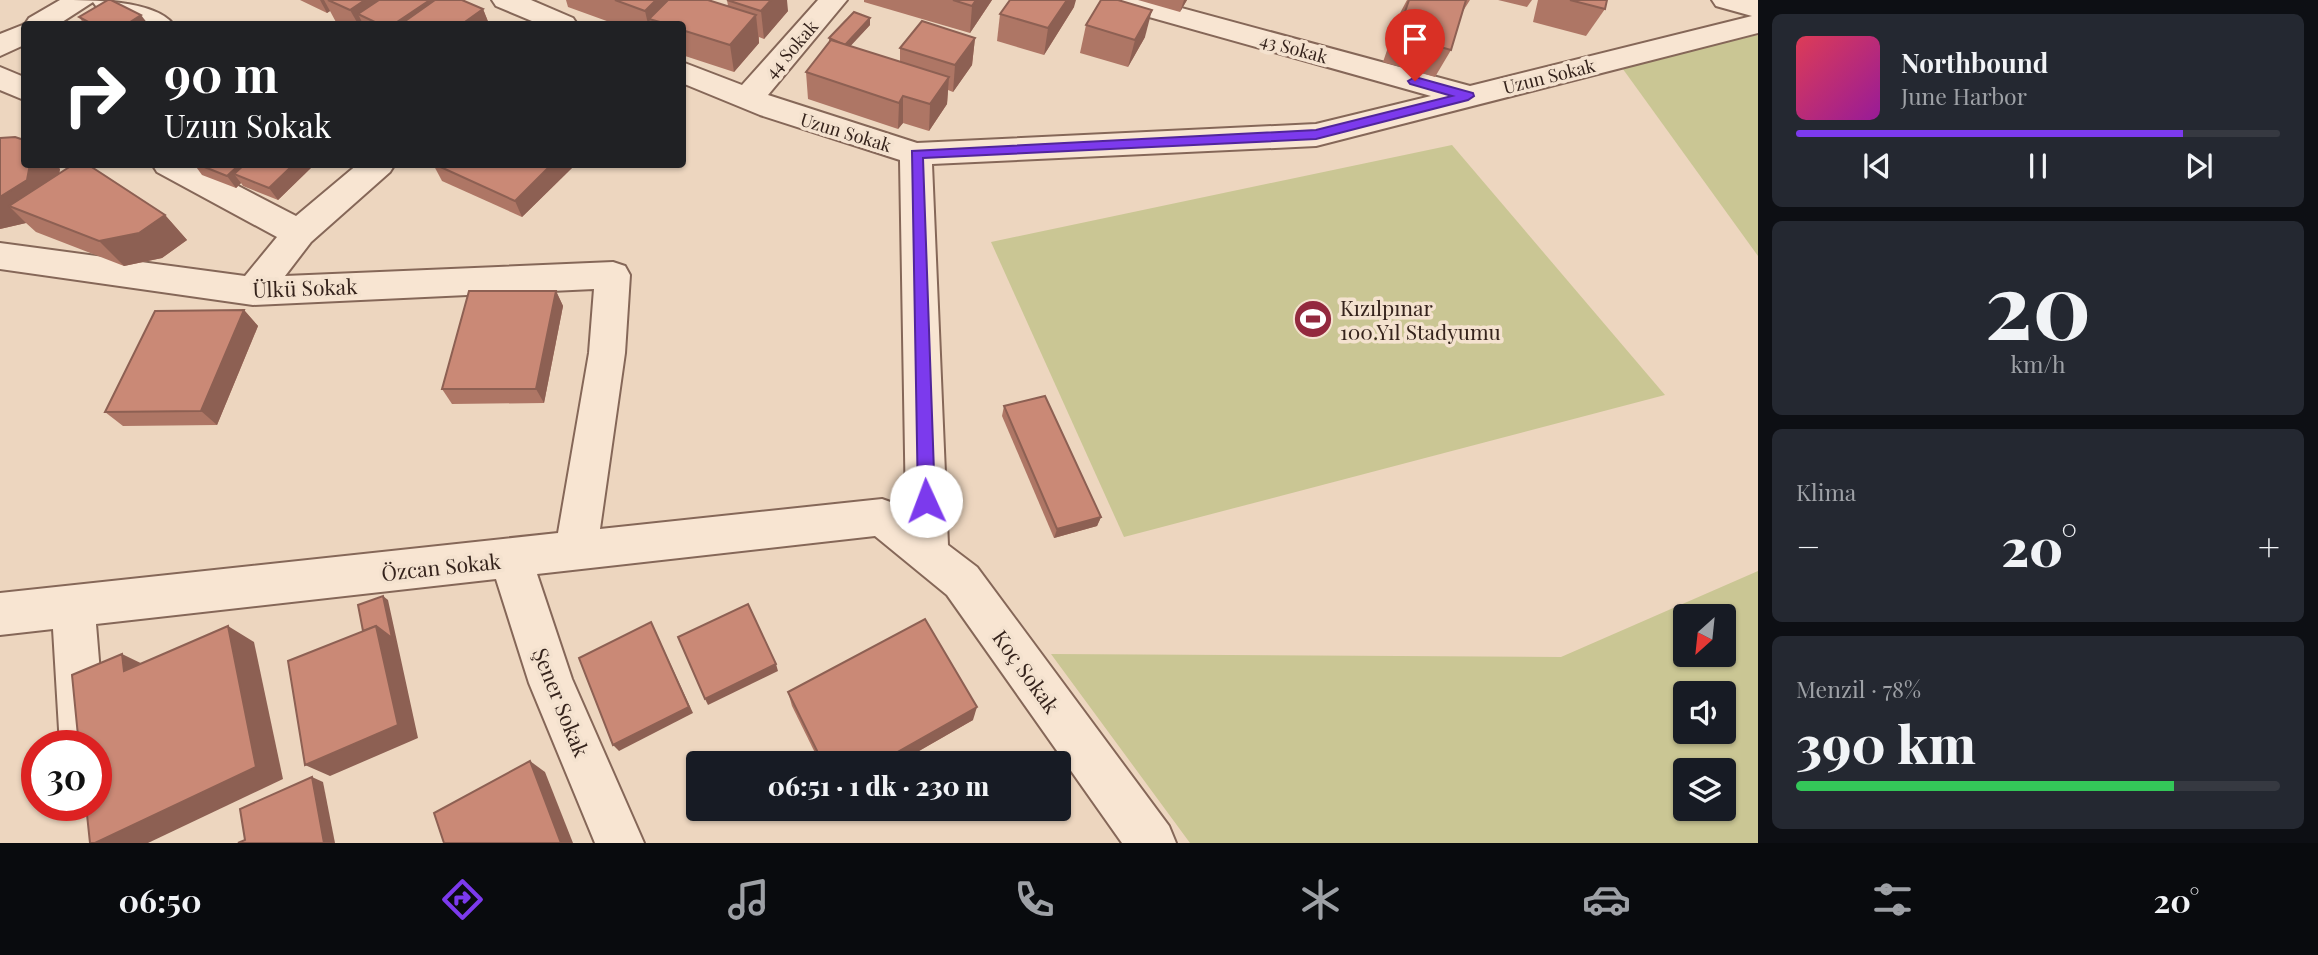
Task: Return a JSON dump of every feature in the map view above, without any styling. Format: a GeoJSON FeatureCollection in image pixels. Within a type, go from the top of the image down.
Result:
{"type":"FeatureCollection","features":[{"type":"Feature","properties":{"kind":"street"},"geometry":{"type":"LineString","coordinates":[[44,21],[82,0]]}},
{"type":"Feature","properties":{"kind":"street"},"geometry":{"type":"LineString","coordinates":[[106,0],[152,21]]}},
{"type":"Feature","properties":{"kind":"street"},"geometry":{"type":"LineString","coordinates":[[506,0],[550,21]]}},
{"type":"Feature","properties":{"kind":"street"},"geometry":{"type":"LineString","coordinates":[[556,21],[573,0]]}},
{"type":"Feature","properties":{"kind":"street","name":"44 Sokak"},"geometry":{"type":"LineString","coordinates":[[748,98],[833,0]]}},
{"type":"Feature","properties":{"kind":"street","name":"43 Sokak"},"geometry":{"type":"LineString","coordinates":[[1119,0],[1468,96]]}},
{"type":"Feature","properties":{"kind":"street"},"geometry":{"type":"LineString","coordinates":[[1726,0],[1758,9]]}},
{"type":"Feature","properties":{"kind":"street","name":"Uzun Sokak"},"geometry":{"type":"LineString","coordinates":[[686,74],[771,108],[916,154],[1316,135],[1758,24]]}},
{"type":"Feature","properties":{"kind":"street"},"geometry":{"type":"LineString","coordinates":[[0,47],[21,35]]}},
{"type":"Feature","properties":{"kind":"street"},"geometry":{"type":"LineString","coordinates":[[0,77],[21,88]]}},
{"type":"Feature","properties":{"kind":"street"},"geometry":{"type":"LineString","coordinates":[[916,154],[928,554]]}},
{"type":"Feature","properties":{"kind":"street"},"geometry":{"type":"LineString","coordinates":[[176,168],[299,233]]}},
{"type":"Feature","properties":{"kind":"street"},"geometry":{"type":"LineString","coordinates":[[253,291],[299,233],[374,168]]}},
{"type":"Feature","properties":{"kind":"street","name":"Ülkü Sokak"},"geometry":{"type":"LineString","coordinates":[[0,256],[253,291],[613,275],[607,352],[576,551]]}},
{"type":"Feature","properties":{"kind":"street","name":"Koç Sokak"},"geometry":{"type":"LineString","coordinates":[[882,517],[962,581],[1152,843]]}},
{"type":"Feature","properties":{"kind":"street","name":"Özcan Sokak"},"geometry":{"type":"LineString","coordinates":[[0,614],[882,517]]}},
{"type":"Feature","properties":{"kind":"street","name":"Şener Sokak"},"geometry":{"type":"LineString","coordinates":[[511,558],[551,683],[620,843]]}},
{"type":"Feature","properties":{"kind":"street"},"geometry":{"type":"LineString","coordinates":[[73,606],[82,730]]}},
{"type":"Feature","properties":{"kind":"shaded area"},"geometry":{"type":"Polygon","coordinates":[[[1758,35],[1758,256],[1620,65],[1758,35]]]}},
{"type":"Feature","properties":{"kind":"shaded area","name":"Kızılpınar 100.Yıl Stadyumu"},"geometry":{"type":"Polygon","coordinates":[[[1452,145],[1665,395],[1124,537],[991,242],[1452,145]]]}},
{"type":"Feature","properties":{"kind":"shaded area"},"geometry":{"type":"Polygon","coordinates":[[[1758,571],[1758,843],[1190,843],[1051,654],[1561,657],[1673,608],[1673,667],[1736,667],[1736,604],[1682,604],[1758,571]]]}},
{"type":"Feature","properties":{"kind":"building"},"geometry":{"type":"Polygon","coordinates":[[[108,0],[141,15],[132,21],[86,21],[79,17],[108,0]]]}},
{"type":"Feature","properties":{"kind":"building"},"geometry":{"type":"Polygon","coordinates":[[[328,0],[365,0],[350,10],[328,0]]]}},
{"type":"Feature","properties":{"kind":"building"},"geometry":{"type":"Polygon","coordinates":[[[379,0],[430,0],[398,21],[373,21],[358,14],[379,0]]]}},
{"type":"Feature","properties":{"kind":"building"},"geometry":{"type":"Polygon","coordinates":[[[435,0],[462,0],[483,9],[466,21],[405,21],[435,0]]]}},
{"type":"Feature","properties":{"kind":"building"},"geometry":{"type":"Polygon","coordinates":[[[615,0],[656,0],[645,11],[615,0]]]}},
{"type":"Feature","properties":{"kind":"building"},"geometry":{"type":"Polygon","coordinates":[[[668,0],[708,0],[756,15],[730,45],[686,31],[686,21],[649,19],[668,0]]]}},
{"type":"Feature","properties":{"kind":"building"},"geometry":{"type":"Polygon","coordinates":[[[727,0],[771,0],[761,11],[727,0]]]}},
{"type":"Feature","properties":{"kind":"building"},"geometry":{"type":"Polygon","coordinates":[[[953,0],[976,0],[972,6],[953,0]]]}},
{"type":"Feature","properties":{"kind":"building"},"geometry":{"type":"Polygon","coordinates":[[[1010,0],[1067,0],[1048,28],[1000,14],[1010,0]]]}},
{"type":"Feature","properties":{"kind":"building"},"geometry":{"type":"Polygon","coordinates":[[[1101,0],[1118,0],[1152,10],[1135,40],[1086,25],[1101,0]]]}},
{"type":"Feature","properties":{"kind":"building"},"geometry":{"type":"Polygon","coordinates":[[[1409,0],[1466,0],[1451,50],[1397,35],[1409,0]]]}},
{"type":"Feature","properties":{"kind":"building"},"geometry":{"type":"Polygon","coordinates":[[[1570,0],[1607,0],[1605,9],[1570,0]]]}},
{"type":"Feature","properties":{"kind":"building"},"geometry":{"type":"Polygon","coordinates":[[[854,12],[870,18],[845,45],[829,38],[854,12]]]}},
{"type":"Feature","properties":{"kind":"building"},"geometry":{"type":"Polygon","coordinates":[[[922,21],[975,38],[955,65],[900,48],[922,21]]]}},
{"type":"Feature","properties":{"kind":"building"},"geometry":{"type":"Polygon","coordinates":[[[831,40],[949,77],[930,104],[903,96],[899,103],[806,72],[831,40]]]}},
{"type":"Feature","properties":{"kind":"building"},"geometry":{"type":"Polygon","coordinates":[[[0,138],[21,139],[21,168],[29,168],[27,180],[0,197],[0,138]]]}},
{"type":"Feature","properties":{"kind":"building"},"geometry":{"type":"Polygon","coordinates":[[[68,168],[93,168],[165,215],[139,233],[99,241],[9,206],[68,168]]]}},
{"type":"Feature","properties":{"kind":"building"},"geometry":{"type":"Polygon","coordinates":[[[207,168],[236,168],[227,176],[207,168]]]}},
{"type":"Feature","properties":{"kind":"building"},"geometry":{"type":"Polygon","coordinates":[[[241,168],[290,168],[269,188],[234,174],[241,168]]]}},
{"type":"Feature","properties":{"kind":"building"},"geometry":{"type":"Polygon","coordinates":[[[443,168],[548,168],[515,201],[443,168]]]}},
{"type":"Feature","properties":{"kind":"building"},"geometry":{"type":"Polygon","coordinates":[[[469,291],[556,291],[536,389],[442,389],[469,291]]]}},
{"type":"Feature","properties":{"kind":"building"},"geometry":{"type":"Polygon","coordinates":[[[244,310],[201,411],[105,412],[155,311],[244,310]]]}},
{"type":"Feature","properties":{"kind":"building"},"geometry":{"type":"Polygon","coordinates":[[[1045,396],[1101,517],[1057,529],[1004,406],[1045,396]]]}},
{"type":"Feature","properties":{"kind":"building"},"geometry":{"type":"Polygon","coordinates":[[[383,596],[392,638],[376,626],[363,631],[358,605],[383,596]]]}},
{"type":"Feature","properties":{"kind":"building"},"geometry":{"type":"Polygon","coordinates":[[[748,604],[776,664],[705,699],[678,637],[748,604]]]}},
{"type":"Feature","properties":{"kind":"building"},"geometry":{"type":"Polygon","coordinates":[[[925,619],[977,707],[899,751],[817,751],[788,692],[925,619]]]}},
{"type":"Feature","properties":{"kind":"building"},"geometry":{"type":"Polygon","coordinates":[[[651,622],[689,707],[613,745],[579,658],[651,622]]]}},
{"type":"Feature","properties":{"kind":"building"},"geometry":{"type":"Polygon","coordinates":[[[228,626],[256,767],[90,843],[88,821],[112,821],[112,730],[77,730],[72,675],[122,654],[124,671],[228,626]]]}},
{"type":"Feature","properties":{"kind":"building"},"geometry":{"type":"Polygon","coordinates":[[[376,626],[398,725],[305,765],[288,661],[376,626]]]}},
{"type":"Feature","properties":{"kind":"building"},"geometry":{"type":"Polygon","coordinates":[[[530,761],[561,843],[444,843],[434,813],[530,761]]]}},
{"type":"Feature","properties":{"kind":"building"},"geometry":{"type":"Polygon","coordinates":[[[312,777],[324,843],[238,843],[245,840],[240,809],[312,777]]]}},
{"type":"Feature","properties":{"kind":"place","name":"Kızılpınar 100.Yıl Stadyumu"},"geometry":{"type":"Point","coordinates":[1313,319]}},
{"type":"Feature","properties":{"kind":"route"},"geometry":{"type":"LineString","coordinates":[[926,501],[916,154],[1316,135],[1468,96],[1415,81]]}}]}
